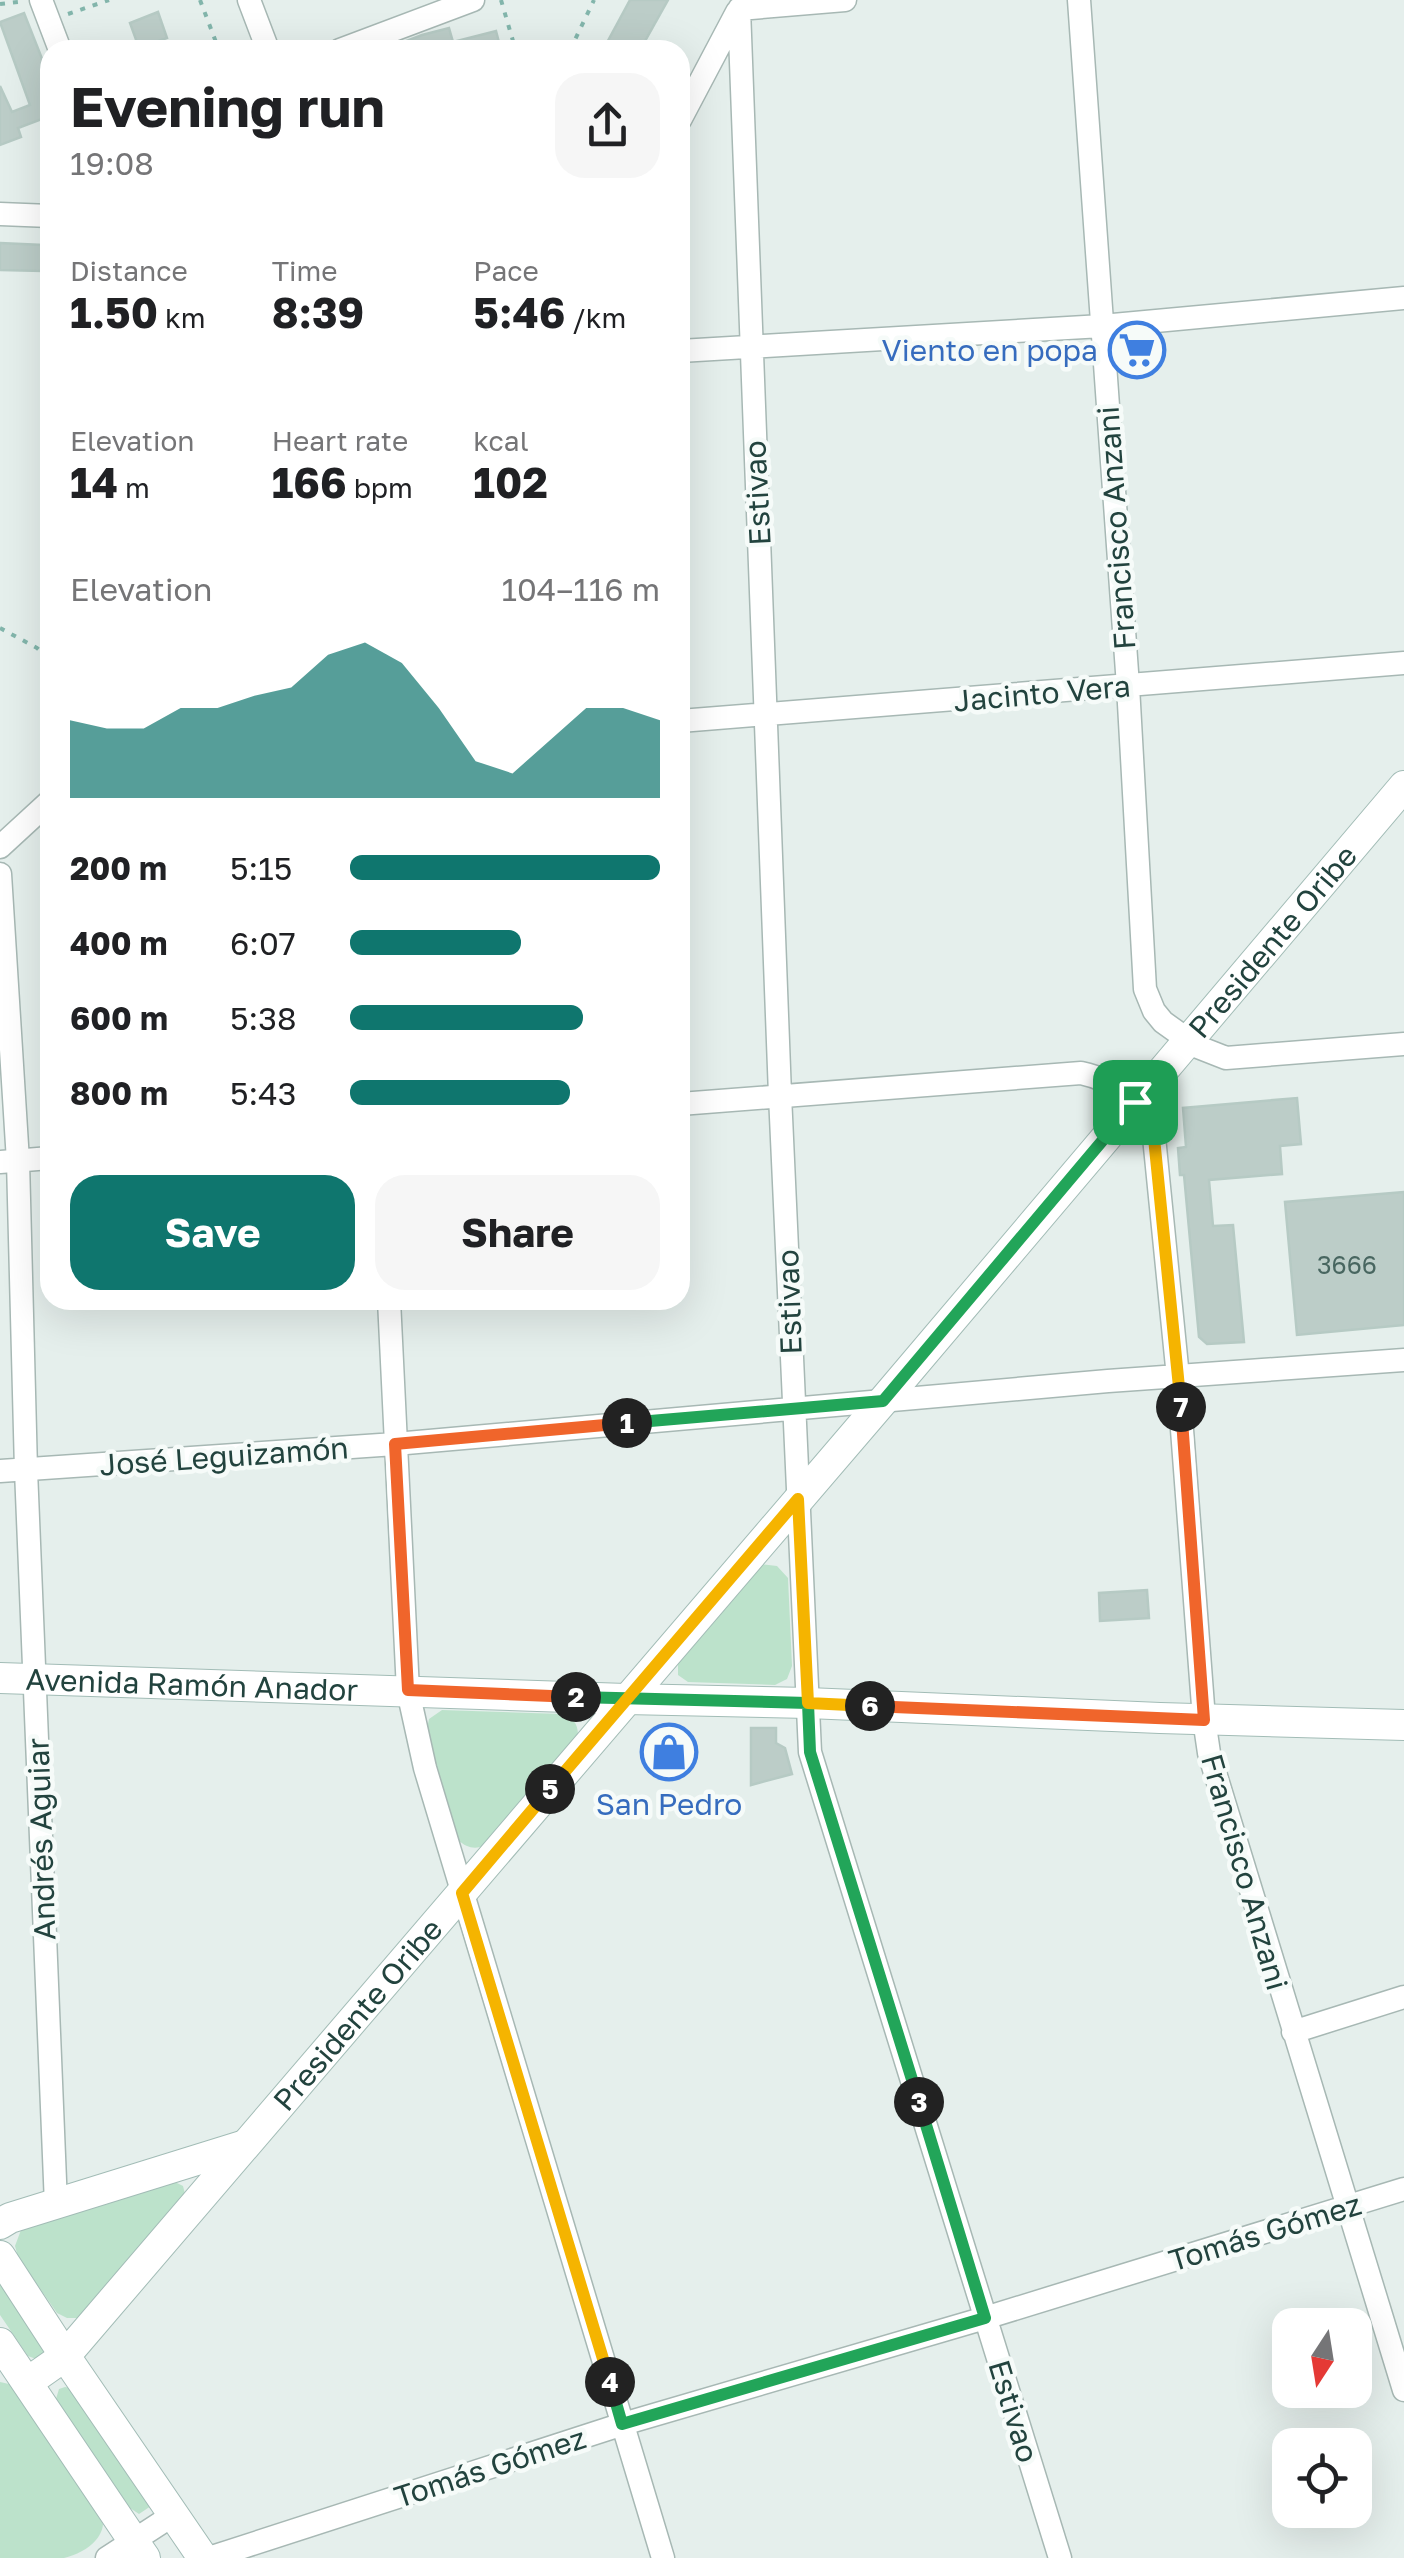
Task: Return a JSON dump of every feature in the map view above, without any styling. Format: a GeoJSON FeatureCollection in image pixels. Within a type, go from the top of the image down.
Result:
{"type":"FeatureCollection","features":[{"type":"Feature","properties":{"kind":"street"},"geometry":{"type":"LineString","coordinates":[[249,0],[264,40]]}},
{"type":"Feature","properties":{"kind":"street"},"geometry":{"type":"LineString","coordinates":[[367,40],[473,0]]}},
{"type":"Feature","properties":{"kind":"street"},"geometry":{"type":"LineString","coordinates":[[690,101],[741,4],[845,0]]}},
{"type":"Feature","properties":{"kind":"street","name":"Francisco Anzani"},"geometry":{"type":"LineString","coordinates":[[1079,0],[1128,686],[1145,988],[1154,1011],[1186,1040]]}},
{"type":"Feature","properties":{"kind":"street","name":"Estivao"},"geometry":{"type":"LineString","coordinates":[[741,4],[780,1095],[810,1752],[1060,2558]]}},
{"type":"Feature","properties":{"kind":"street"},"geometry":{"type":"LineString","coordinates":[[45,10],[56,40]]}},
{"type":"Feature","properties":{"kind":"street"},"geometry":{"type":"LineString","coordinates":[[0,214],[40,216]]}},
{"type":"Feature","properties":{"kind":"street"},"geometry":{"type":"LineString","coordinates":[[690,351],[1102,326],[1404,298]]}},
{"type":"Feature","properties":{"kind":"street","name":"Jacinto Vera"},"geometry":{"type":"LineString","coordinates":[[690,721],[1404,663]]}},
{"type":"Feature","properties":{"kind":"street","name":"Presidente Oribe"},"geometry":{"type":"LineString","coordinates":[[9,2360],[65,2356],[1404,786]]}},
{"type":"Feature","properties":{"kind":"street"},"geometry":{"type":"LineString","coordinates":[[0,847],[40,811]]}},
{"type":"Feature","properties":{"kind":"street","name":"Andrés Aguiar"},"geometry":{"type":"LineString","coordinates":[[0,874],[9,1162],[26,1470],[56,2204]]}},
{"type":"Feature","properties":{"kind":"street"},"geometry":{"type":"LineString","coordinates":[[1186,1040],[1226,1058],[1404,1044]]}},
{"type":"Feature","properties":{"kind":"street"},"geometry":{"type":"LineString","coordinates":[[690,1103],[1081,1073],[1101,1078],[1135,1102]]}},
{"type":"Feature","properties":{"kind":"street","name":"Francisco Anzani"},"geometry":{"type":"LineString","coordinates":[[1135,1102],[1154,1138],[1209,1753],[1404,2390]]}},
{"type":"Feature","properties":{"kind":"street"},"geometry":{"type":"LineString","coordinates":[[9,1162],[40,1159]]}},
{"type":"Feature","properties":{"kind":"street"},"geometry":{"type":"LineString","coordinates":[[388,1310],[408,1690],[425,1768],[663,2558]]}},
{"type":"Feature","properties":{"kind":"street","name":"José Leguizamón"},"geometry":{"type":"LineString","coordinates":[[0,1472],[395,1444],[1108,1381],[1404,1360]]}},
{"type":"Feature","properties":{"kind":"street","name":"Avenida Ramón Anador"},"geometry":{"type":"LineString","coordinates":[[0,1678],[1404,1726]]}},
{"type":"Feature","properties":{"kind":"street"},"geometry":{"type":"LineString","coordinates":[[1293,2032],[1404,1997]]}},
{"type":"Feature","properties":{"kind":"street"},"geometry":{"type":"LineString","coordinates":[[0,2224],[245,2145]]}},
{"type":"Feature","properties":{"kind":"street","name":"Tomás Gómez"},"geometry":{"type":"LineString","coordinates":[[206,2558],[622,2424],[1404,2189]]}},
{"type":"Feature","properties":{"kind":"street"},"geometry":{"type":"LineString","coordinates":[[0,2256],[173,2515],[206,2558]]}},
{"type":"Feature","properties":{"kind":"street"},"geometry":{"type":"LineString","coordinates":[[9,2360],[140,2549]]}},
{"type":"Feature","properties":{"kind":"street"},"geometry":{"type":"LineString","coordinates":[[106,2558],[140,2549],[173,2515]]}},
{"type":"Feature","properties":{"kind":"path"},"geometry":{"type":"LineString","coordinates":[[45,10],[109,0]]}},
{"type":"Feature","properties":{"kind":"path"},"geometry":{"type":"LineString","coordinates":[[200,0],[215,40]]}},
{"type":"Feature","properties":{"kind":"path"},"geometry":{"type":"LineString","coordinates":[[501,0],[513,40]]}},
{"type":"Feature","properties":{"kind":"path"},"geometry":{"type":"LineString","coordinates":[[575,40],[594,0]]}},
{"type":"Feature","properties":{"kind":"path"},"geometry":{"type":"LineString","coordinates":[[0,4],[26,1]]}},
{"type":"Feature","properties":{"kind":"path"},"geometry":{"type":"LineString","coordinates":[[0,628],[40,651]]}},
{"type":"Feature","properties":{"kind":"green space"},"geometry":{"type":"Polygon","coordinates":[[[761,1564],[777,1566],[788,1578],[792,1666],[787,1679],[775,1685],[688,1682],[678,1675],[678,1663],[761,1564]]]}},
{"type":"Feature","properties":{"kind":"green space"},"geometry":{"type":"Polygon","coordinates":[[[442,1710],[562,1714],[577,1727],[578,1735],[482,1847],[471,1847],[458,1840],[426,1733],[429,1719],[442,1710]]]}},
{"type":"Feature","properties":{"kind":"green space"},"geometry":{"type":"Polygon","coordinates":[[[175,2182],[183,2186],[185,2194],[79,2318],[57,2313],[18,2257],[15,2246],[21,2230],[175,2182]]]}},
{"type":"Feature","properties":{"kind":"green space"},"geometry":{"type":"Polygon","coordinates":[[[0,2280],[44,2349],[36,2359],[28,2356],[0,2315],[0,2280]]]}},
{"type":"Feature","properties":{"kind":"green space"},"geometry":{"type":"Polygon","coordinates":[[[0,2382],[17,2390],[103,2524],[95,2541],[78,2553],[64,2558],[0,2558],[0,2382]]]}},
{"type":"Feature","properties":{"kind":"green space"},"geometry":{"type":"Polygon","coordinates":[[[71,2388],[151,2506],[139,2514],[130,2508],[56,2399],[59,2389],[71,2388]]]}},
{"type":"Feature","properties":{"kind":"building"},"geometry":{"type":"Polygon","coordinates":[[[630,0],[668,0],[646,40],[608,40],[630,0]]]}},
{"type":"Feature","properties":{"kind":"building"},"geometry":{"type":"Polygon","coordinates":[[[158,12],[167,38],[136,40],[130,23],[158,12]]]}},
{"type":"Feature","properties":{"kind":"building"},"geometry":{"type":"Polygon","coordinates":[[[24,13],[40,54],[40,120],[18,128],[21,137],[0,145],[0,86],[12,112],[30,105],[0,22],[24,13]]]}},
{"type":"Feature","properties":{"kind":"building"},"geometry":{"type":"Polygon","coordinates":[[[449,28],[452,40],[409,40],[449,28]]]}},
{"type":"Feature","properties":{"kind":"building"},"geometry":{"type":"Polygon","coordinates":[[[496,31],[498,40],[461,40],[496,31]]]}},
{"type":"Feature","properties":{"kind":"building"},"geometry":{"type":"Polygon","coordinates":[[[0,243],[40,245],[40,271],[0,270],[0,243]]]}},
{"type":"Feature","properties":{"kind":"building"},"geometry":{"type":"Polygon","coordinates":[[[1297,1098],[1301,1144],[1280,1146],[1282,1174],[1209,1180],[1213,1226],[1233,1225],[1244,1342],[1207,1344],[1199,1337],[1184,1175],[1180,1175],[1178,1148],[1186,1147],[1183,1108],[1297,1098]]]}},
{"type":"Feature","properties":{"kind":"building"},"geometry":{"type":"Polygon","coordinates":[[[1404,1192],[1404,1325],[1297,1335],[1285,1202],[1404,1192]]]}},
{"type":"Feature","properties":{"kind":"building"},"geometry":{"type":"Polygon","coordinates":[[[1147,1590],[1149,1618],[1100,1621],[1099,1593],[1147,1590]]]}},
{"type":"Feature","properties":{"kind":"building"},"geometry":{"type":"Polygon","coordinates":[[[751,1728],[776,1728],[776,1743],[785,1748],[792,1774],[751,1785],[751,1728]]]}},
{"type":"Feature","properties":{"kind":"building"},"geometry":{"type":"Polygon","coordinates":[[[665,1744],[693,1744],[693,1765],[671,1765],[659,1776],[646,1763],[665,1744]]]}},
{"type":"Feature","properties":{"kind":"place","name":"Viento en popa"},"geometry":{"type":"Point","coordinates":[1137,350]}},
{"type":"Feature","properties":{"kind":"place","name":"San Pedro"},"geometry":{"type":"Point","coordinates":[669,1752]}},
{"type":"Feature","properties":{"kind":"route"},"geometry":{"type":"LineString","coordinates":[[1135,1102],[883,1401],[395,1444],[408,1690],[626,1700],[808,1703],[810,1752],[985,2318],[622,2424],[462,1893],[626,1700],[798,1499],[808,1703],[1204,1720],[1178,1377],[1154,1138],[1135,1102]]}}]}
